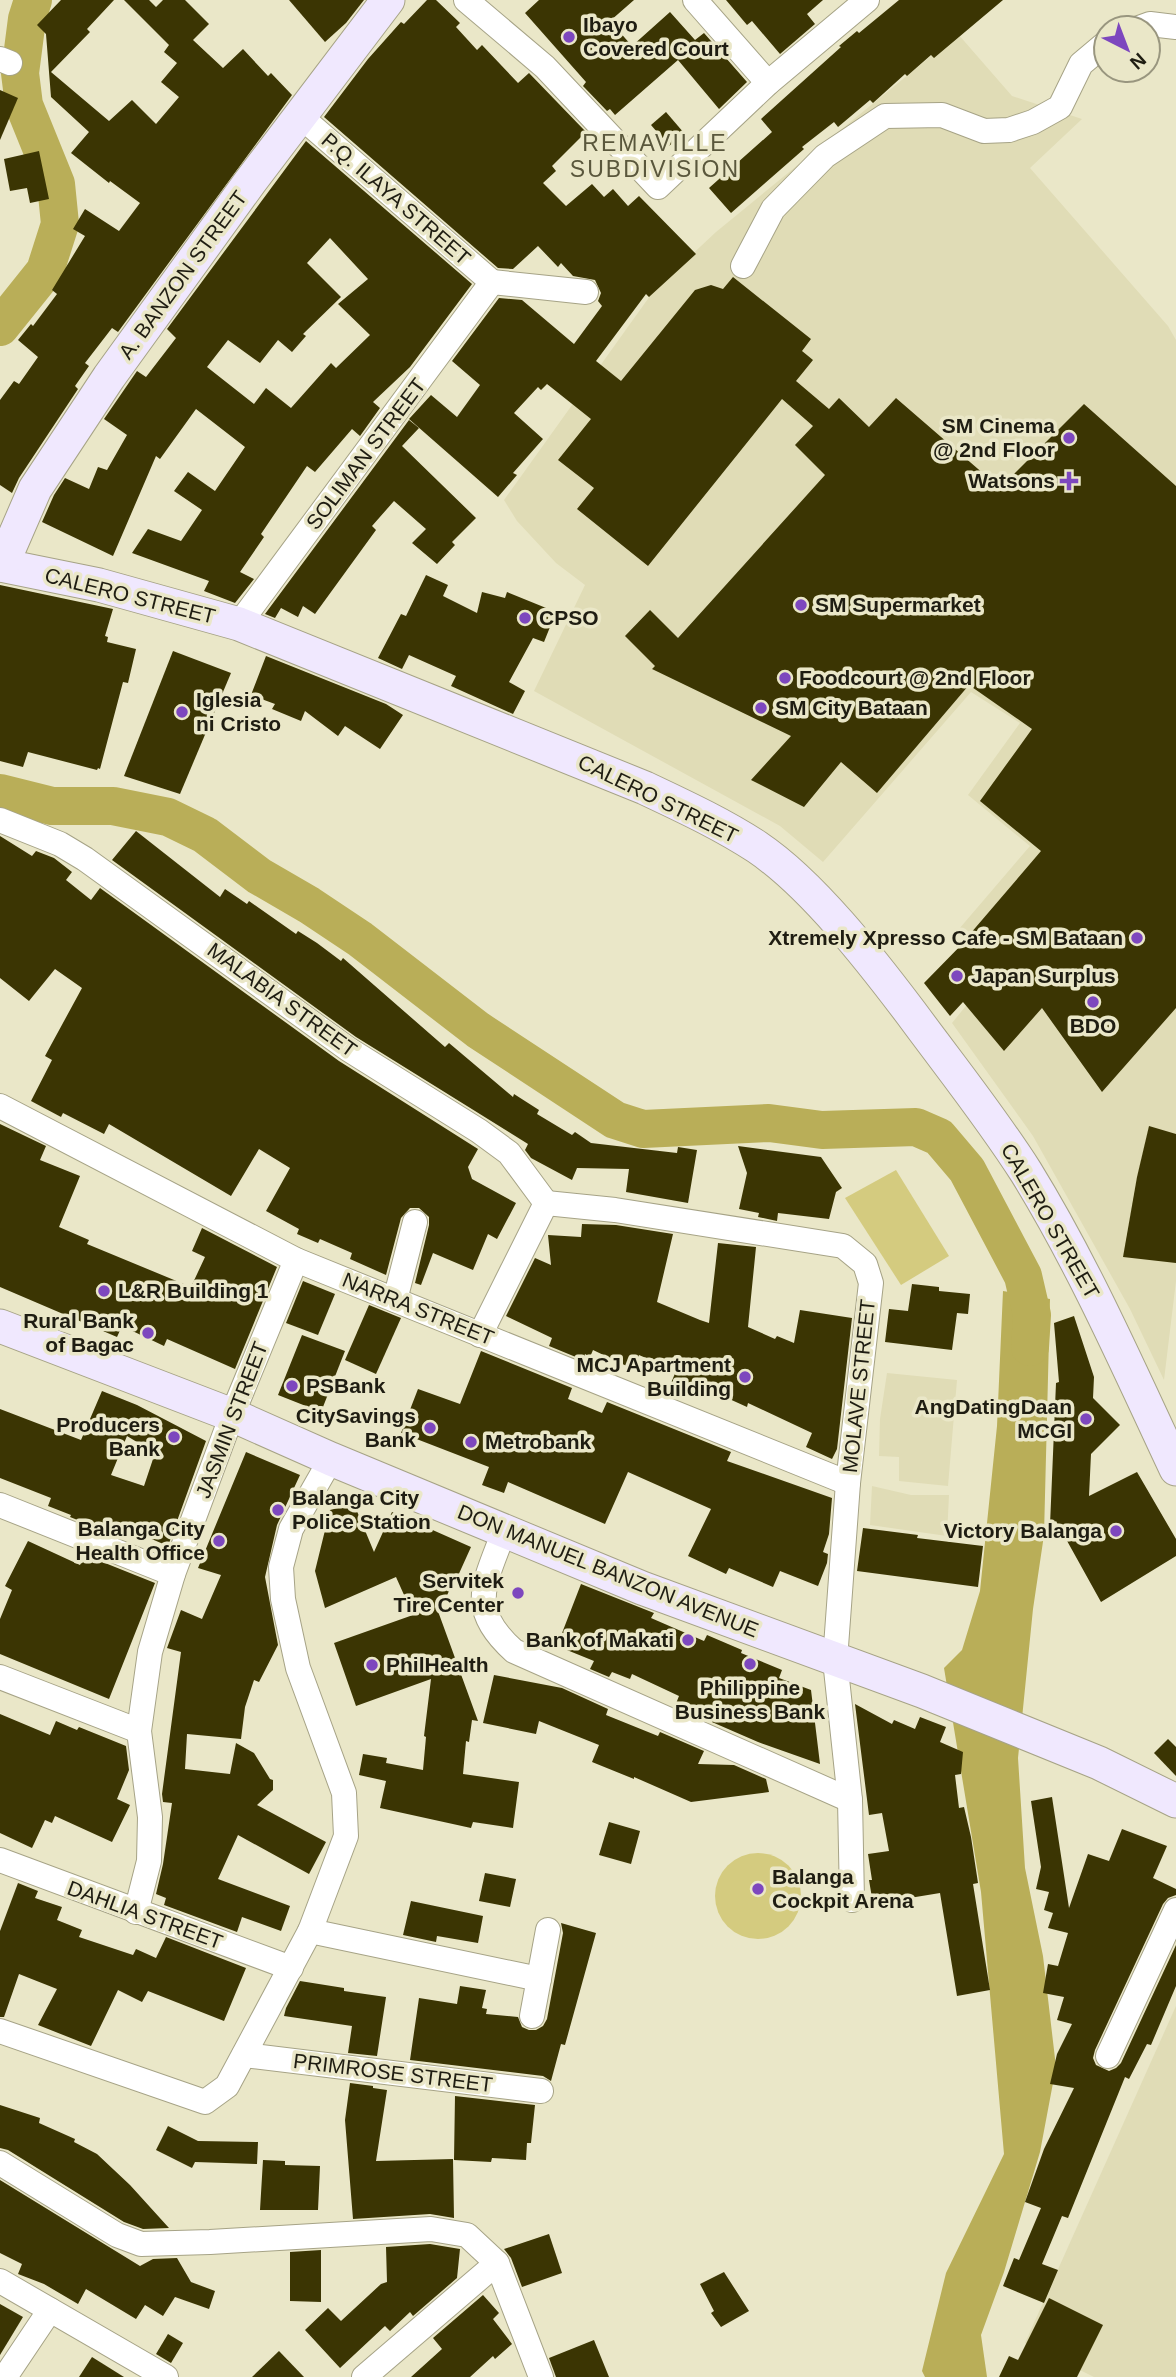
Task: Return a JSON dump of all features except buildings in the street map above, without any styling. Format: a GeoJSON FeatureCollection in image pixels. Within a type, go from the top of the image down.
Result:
{"type":"FeatureCollection","features":[{"type":"Feature","properties":{"kind":"main road","name":"A. BANZON STREET"},"geometry":{"type":"LineString","coordinates":[[1,565],[35,489],[109,377],[388,0]]}},
{"type":"Feature","properties":{"kind":"main road","name":"CALERO STREET"},"geometry":{"type":"LineString","coordinates":[[1,565],[99,585],[239,624],[645,788],[708,818],[759,848],[795,878],[823,907],[887,981],[1025,1171],[1085,1277],[1176,1469]]}},
{"type":"Feature","properties":{"kind":"main road","name":"DON MANUEL BANZON AVENUE"},"geometry":{"type":"LineString","coordinates":[[0,1326],[232,1415],[642,1588],[922,1691],[1099,1763],[1176,1801]]}},
{"type":"Feature","properties":{"kind":"street"},"geometry":{"type":"LineString","coordinates":[[466,0],[545,67],[658,187],[768,83],[867,0]]}},
{"type":"Feature","properties":{"kind":"street"},"geometry":{"type":"LineString","coordinates":[[695,0],[768,83]]}},
{"type":"Feature","properties":{"kind":"street"},"geometry":{"type":"LineString","coordinates":[[743,266],[773,209],[825,156],[885,116],[942,115],[984,131],[1009,130],[1032,122],[1060,107],[1081,64],[1092,55]]}},
{"type":"Feature","properties":{"kind":"street","name":"P.Q. ILAYA STREET"},"geometry":{"type":"LineString","coordinates":[[300,116],[492,282]]}},
{"type":"Feature","properties":{"kind":"street"},"geometry":{"type":"LineString","coordinates":[[492,282],[586,292]]}},
{"type":"Feature","properties":{"kind":"street","name":"SOLIMAN STREET"},"geometry":{"type":"LineString","coordinates":[[239,624],[492,282]]}},
{"type":"Feature","properties":{"kind":"street","name":"MALABIA STREET"},"geometry":{"type":"LineString","coordinates":[[0,820],[60,844],[85,859],[348,1049],[479,1130],[509,1153],[545,1203]]}},
{"type":"Feature","properties":{"kind":"street","name":"NARRA STREET"},"geometry":{"type":"LineString","coordinates":[[0,1106],[296,1260],[848,1483]]}},
{"type":"Feature","properties":{"kind":"street"},"geometry":{"type":"LineString","coordinates":[[481,1335],[545,1203]]}},
{"type":"Feature","properties":{"kind":"street","name":"MOLAVE STREET"},"geometry":{"type":"LineString","coordinates":[[545,1203],[615,1210],[843,1245],[865,1264],[871,1283],[848,1483],[835,1660],[850,1800],[852,1900]]}},
{"type":"Feature","properties":{"kind":"street"},"geometry":{"type":"LineString","coordinates":[[395,1300],[415,1222]]}},
{"type":"Feature","properties":{"kind":"street","name":"JASMIN STREET"},"geometry":{"type":"LineString","coordinates":[[136,1912],[149,1861],[150,1817],[138,1731],[150,1652],[173,1574],[232,1415],[296,1260]]}},
{"type":"Feature","properties":{"kind":"street"},"geometry":{"type":"LineString","coordinates":[[2,2038],[205,2102],[227,2086],[310,1931],[346,1836],[344,1793],[299,1668],[283,1599],[281,1567],[290,1529],[331,1459]]}},
{"type":"Feature","properties":{"kind":"street"},"geometry":{"type":"LineString","coordinates":[[0,1505],[173,1574]]}},
{"type":"Feature","properties":{"kind":"street"},"geometry":{"type":"LineString","coordinates":[[503,1531],[483,1588],[484,1611],[495,1634],[514,1651],[850,1800]]}},
{"type":"Feature","properties":{"kind":"street"},"geometry":{"type":"LineString","coordinates":[[0,1677],[138,1731]]}},
{"type":"Feature","properties":{"kind":"street","name":"DAHLIA STREET"},"geometry":{"type":"LineString","coordinates":[[0,1860],[291,1968]]}},
{"type":"Feature","properties":{"kind":"street"},"geometry":{"type":"LineString","coordinates":[[1108,2056],[1176,1910]]}},
{"type":"Feature","properties":{"kind":"street"},"geometry":{"type":"LineString","coordinates":[[532,2016],[548,1930]]}},
{"type":"Feature","properties":{"kind":"street"},"geometry":{"type":"LineString","coordinates":[[310,1931],[539,1979]]}},
{"type":"Feature","properties":{"kind":"street","name":"PRIMROSE STREET"},"geometry":{"type":"LineString","coordinates":[[244,2055],[541,2091]]}},
{"type":"Feature","properties":{"kind":"street"},"geometry":{"type":"LineString","coordinates":[[0,2163],[117,2235],[141,2244],[431,2229],[467,2235],[497,2263],[541,2377]]}},
{"type":"Feature","properties":{"kind":"street"},"geometry":{"type":"LineString","coordinates":[[364,2377],[497,2263]]}},
{"type":"Feature","properties":{"kind":"street"},"geometry":{"type":"LineString","coordinates":[[0,2281],[166,2377]]}},
{"type":"Feature","properties":{"kind":"street"},"geometry":{"type":"LineString","coordinates":[[5,2377],[50,2309]]}},
{"type":"Feature","properties":{"kind":"shaded area","name":"SM City Bataan"},"geometry":{"type":"Polygon","coordinates":[[[958,34],[1012,96],[1082,119],[1030,168],[1168,326],[1176,340],[1176,1281],[1164,1380],[1130,1309],[1033,1136],[952,1023],[996,969],[959,929],[1030,846],[968,795],[1020,723],[971,692],[823,862],[780,826],[534,691],[585,585],[556,563],[517,521],[504,500],[655,289],[716,232],[958,34]]]}},
{"type":"Feature","properties":{"kind":"shaded area"},"geometry":{"type":"Polygon","coordinates":[[[896,1170],[949,1256],[901,1285],[845,1198],[896,1170]]]}},
{"type":"Feature","properties":{"kind":"shaded area"},"geometry":{"type":"Polygon","coordinates":[[[1003,1291],[1050,1299],[1044,1535],[1033,1609],[1018,1758],[1025,1868],[1043,1956],[1056,2067],[1040,2152],[1004,2272],[981,2335],[987,2377],[925,2377],[922,2371],[946,2273],[1004,2154],[981,1892],[944,1668],[962,1650],[980,1591],[997,1426],[1003,1291]]]}},
{"type":"Feature","properties":{"kind":"shaded area"},"geometry":{"type":"Polygon","coordinates":[[[887,1373],[957,1380],[948,1486],[899,1481],[899,1457],[879,1456],[880,1419],[887,1373]]]}},
{"type":"Feature","properties":{"kind":"shaded area"},"geometry":{"type":"Polygon","coordinates":[[[872,1486],[911,1495],[949,1495],[947,1536],[870,1525],[872,1486]]]}},
{"type":"Feature","properties":{"kind":"shaded area","name":"Balanga Cockpit Arena"},"geometry":{"type":"Polygon","coordinates":[[[758,1853],[774,1857],[788,1866],[797,1880],[801,1896],[797,1912],[788,1926],[774,1935],[758,1939],[742,1935],[728,1926],[719,1912],[715,1896],[719,1880],[728,1866],[742,1857],[758,1853]]]}},
{"type":"Feature","properties":{"kind":"shaded area"},"geometry":{"type":"Polygon","coordinates":[[[1176,2006],[1176,2377],[1094,2377],[1025,2343],[1176,2006]]]}},
{"type":"Feature","properties":{"kind":"waterway"},"geometry":{"type":"LineString","coordinates":[[0,327],[45,271],[60,224],[56,184],[24,105],[20,73],[27,19],[33,0]]}},
{"type":"Feature","properties":{"kind":"waterway"},"geometry":{"type":"LineString","coordinates":[[0,793],[52,806],[113,806],[168,817],[205,835],[259,876],[360,939],[478,1030],[615,1120],[643,1129],[769,1123],[822,1130],[916,1127],[939,1137],[967,1170],[1023,1276],[1032,1315],[1030,1347]]}},
{"type":"Feature","properties":{"kind":"place","name":"Ibayo Covered Court"},"geometry":{"type":"Point","coordinates":[569,37]}},
{"type":"Feature","properties":{"kind":"place","name":"SM Cinema @ 2nd Floor"},"geometry":{"type":"Point","coordinates":[1069,438]}},
{"type":"Feature","properties":{"kind":"place","name":"Watsons"},"geometry":{"type":"Point","coordinates":[1069,481]}},
{"type":"Feature","properties":{"kind":"place","name":"SM Supermarket"},"geometry":{"type":"Point","coordinates":[801,605]}},
{"type":"Feature","properties":{"kind":"place","name":"CPSO"},"geometry":{"type":"Point","coordinates":[525,618]}},
{"type":"Feature","properties":{"kind":"place","name":"Foodcourt @ 2nd Floor"},"geometry":{"type":"Point","coordinates":[785,678]}},
{"type":"Feature","properties":{"kind":"place","name":"SM City Bataan"},"geometry":{"type":"Point","coordinates":[761,708]}},
{"type":"Feature","properties":{"kind":"place","name":"Iglesia ni Cristo"},"geometry":{"type":"Point","coordinates":[182,712]}},
{"type":"Feature","properties":{"kind":"place","name":"Xtremely Xpresso Cafe - SM Bataan"},"geometry":{"type":"Point","coordinates":[1137,938]}},
{"type":"Feature","properties":{"kind":"place","name":"Japan Surplus"},"geometry":{"type":"Point","coordinates":[957,976]}},
{"type":"Feature","properties":{"kind":"place","name":"BDO"},"geometry":{"type":"Point","coordinates":[1093,1002]}},
{"type":"Feature","properties":{"kind":"place","name":"L&R Building 1"},"geometry":{"type":"Point","coordinates":[104,1291]}},
{"type":"Feature","properties":{"kind":"place","name":"Rural Bank of Bagac"},"geometry":{"type":"Point","coordinates":[148,1333]}},
{"type":"Feature","properties":{"kind":"place","name":"MCJ Apartment Building"},"geometry":{"type":"Point","coordinates":[745,1377]}},
{"type":"Feature","properties":{"kind":"place","name":"PSBank"},"geometry":{"type":"Point","coordinates":[292,1386]}},
{"type":"Feature","properties":{"kind":"place","name":"AngDatingDaan MCGI"},"geometry":{"type":"Point","coordinates":[1086,1419]}},
{"type":"Feature","properties":{"kind":"place","name":"CitySavings Bank"},"geometry":{"type":"Point","coordinates":[430,1428]}},
{"type":"Feature","properties":{"kind":"place","name":"Producers Bank"},"geometry":{"type":"Point","coordinates":[174,1437]}},
{"type":"Feature","properties":{"kind":"place","name":"Metrobank"},"geometry":{"type":"Point","coordinates":[471,1442]}},
{"type":"Feature","properties":{"kind":"place","name":"Balanga City Police Station"},"geometry":{"type":"Point","coordinates":[278,1510]}},
{"type":"Feature","properties":{"kind":"place","name":"Victory Balanga"},"geometry":{"type":"Point","coordinates":[1116,1531]}},
{"type":"Feature","properties":{"kind":"place","name":"Balanga City Health Office"},"geometry":{"type":"Point","coordinates":[219,1541]}},
{"type":"Feature","properties":{"kind":"place","name":"Servitek Tire Center"},"geometry":{"type":"Point","coordinates":[518,1593]}},
{"type":"Feature","properties":{"kind":"place","name":"Bank of Makati"},"geometry":{"type":"Point","coordinates":[688,1640]}},
{"type":"Feature","properties":{"kind":"place","name":"Philippine Business Bank"},"geometry":{"type":"Point","coordinates":[750,1664]}},
{"type":"Feature","properties":{"kind":"place","name":"PhilHealth"},"geometry":{"type":"Point","coordinates":[372,1665]}},
{"type":"Feature","properties":{"kind":"place","name":"Balanga Cockpit Arena"},"geometry":{"type":"Point","coordinates":[758,1889]}},
{"type":"Feature","properties":{"kind":"district","name":"REMAVILLE SUBDIVISION"},"geometry":{"type":"Point","coordinates":[655,156]}}]}
